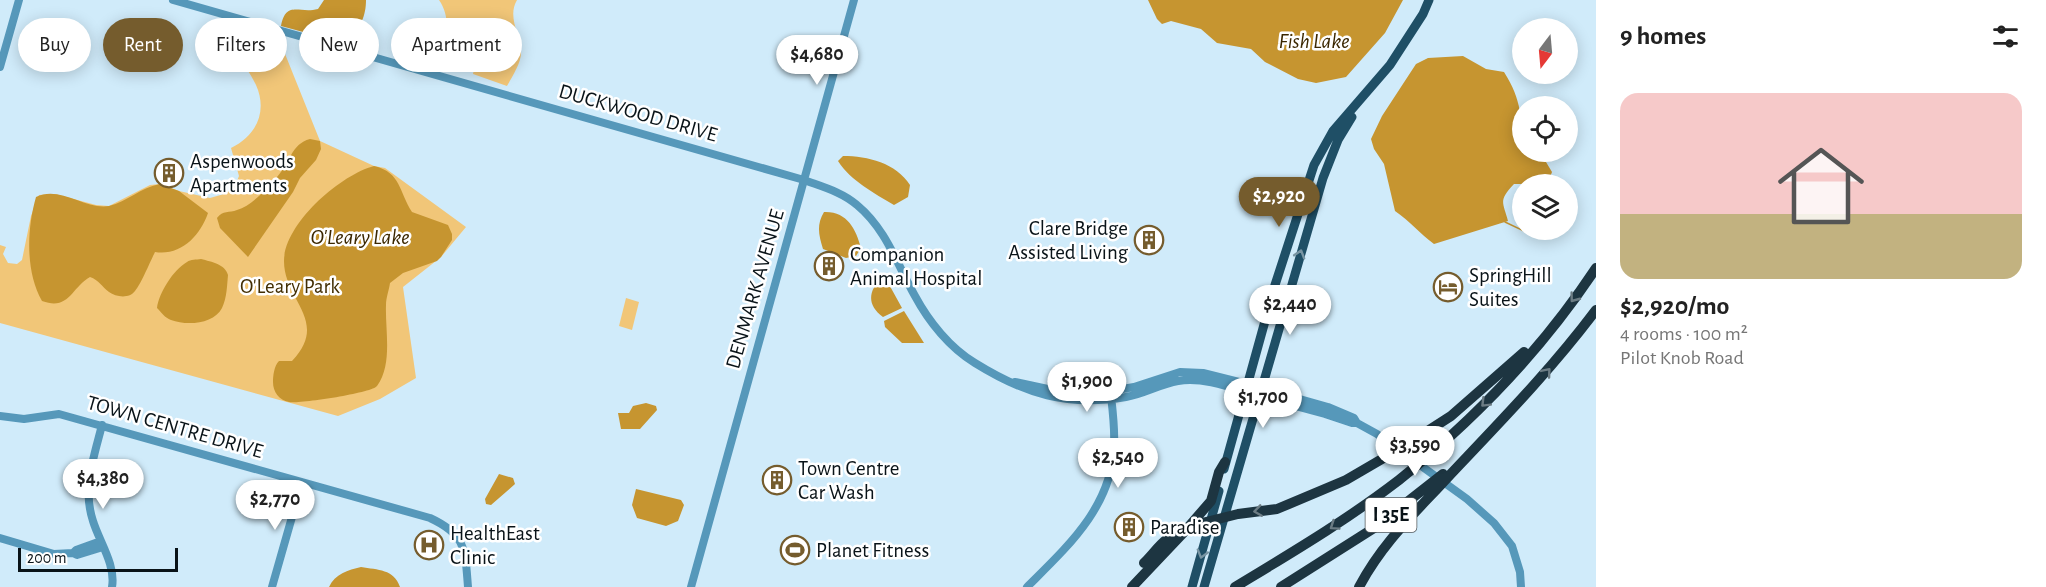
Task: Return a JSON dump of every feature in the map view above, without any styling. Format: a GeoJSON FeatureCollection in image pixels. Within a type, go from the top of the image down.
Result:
{"type":"FeatureCollection","features":[{"type":"Feature","properties":{"kind":"highway","name":"I 35E"},"geometry":{"type":"LineString","coordinates":[[1235,587],[1332,528],[1397,481],[1434,450],[1482,406],[1552,328],[1596,268]]}},
{"type":"Feature","properties":{"kind":"highway","name":"I 35E"},"geometry":{"type":"LineString","coordinates":[[1281,587],[1374,528],[1430,485],[1492,430],[1544,376],[1596,310]]}},
{"type":"Feature","properties":{"kind":"highway"},"geometry":{"type":"LineString","coordinates":[[1123,587],[1168,537],[1176,533],[1184,533],[1202,523],[1277,509],[1346,480],[1376,464],[1451,416],[1552,328]]}},
{"type":"Feature","properties":{"kind":"highway"},"geometry":{"type":"LineString","coordinates":[[1359,587],[1371,564],[1398,528],[1492,430]]}},
{"type":"Feature","properties":{"kind":"highway"},"geometry":{"type":"LineString","coordinates":[[1132,587],[1211,501],[1219,472],[1225,462]]}},
{"type":"Feature","properties":{"kind":"main road"},"geometry":{"type":"LineString","coordinates":[[1192,587],[1278,276],[1314,165],[1333,131],[1390,65],[1423,14],[1429,0]]}},
{"type":"Feature","properties":{"kind":"main road"},"geometry":{"type":"LineString","coordinates":[[1204,587],[1323,178],[1338,140],[1362,99]]}},
{"type":"Feature","properties":{"kind":"main road","name":"DUCKWOOD DRIVE"},"geometry":{"type":"LineString","coordinates":[[1246,388],[1259,392]]}},
{"type":"Feature","properties":{"kind":"street"},"geometry":{"type":"LineString","coordinates":[[0,68],[19,0]]}},
{"type":"Feature","properties":{"kind":"street","name":"DUCKWOOD DRIVE"},"geometry":{"type":"LineString","coordinates":[[173,0],[804,180],[840,193],[856,203],[870,217],[886,239],[915,296],[948,341],[974,363],[1023,389],[1048,398],[1083,400],[1111,395],[1180,372],[1203,373],[1246,388]]}},
{"type":"Feature","properties":{"kind":"street","name":"DENMARK AVENUE"},"geometry":{"type":"LineString","coordinates":[[691,587],[854,0]]}},
{"type":"Feature","properties":{"kind":"street","name":"DUCKWOOD DRIVE"},"geometry":{"type":"LineString","coordinates":[[1259,392],[1328,407],[1354,418],[1467,500],[1494,523],[1512,546],[1520,572],[1521,587]]}},
{"type":"Feature","properties":{"kind":"street"},"geometry":{"type":"LineString","coordinates":[[1027,587],[1078,536],[1101,499],[1110,473],[1114,449],[1111,395]]}},
{"type":"Feature","properties":{"kind":"street","name":"TOWN CENTRE DRIVE"},"geometry":{"type":"LineString","coordinates":[[0,416],[24,419],[59,414],[430,518],[457,536],[464,549],[468,587]]}},
{"type":"Feature","properties":{"kind":"street"},"geometry":{"type":"LineString","coordinates":[[102,425],[89,471],[88,496],[92,519],[113,575],[112,587]]}},
{"type":"Feature","properties":{"kind":"street"},"geometry":{"type":"LineString","coordinates":[[272,587],[302,482]]}},
{"type":"Feature","properties":{"kind":"street"},"geometry":{"type":"LineString","coordinates":[[0,538],[54,554],[73,553],[77,555],[102,544]]}},
{"type":"Feature","properties":{"kind":"green space"},"geometry":{"type":"Polygon","coordinates":[[[439,0],[517,0],[514,6],[514,18],[446,18],[439,0]]]}},
{"type":"Feature","properties":{"kind":"green space","name":"O'Leary Park"},"geometry":{"type":"Polygon","coordinates":[[[287,59],[320,141],[374,166],[385,168],[466,227],[441,257],[403,287],[416,378],[380,399],[338,416],[0,323],[0,245],[6,247],[3,254],[8,263],[17,264],[22,260],[31,216],[39,195],[55,194],[96,205],[109,206],[150,185],[160,184],[210,198],[224,194],[234,188],[239,176],[231,148],[240,143],[253,130],[260,114],[261,105],[256,85],[249,72],[287,72],[287,59]]]}},
{"type":"Feature","properties":{"kind":"green space"},"geometry":{"type":"Polygon","coordinates":[[[473,72],[514,72],[507,86],[473,74],[473,72]]]}},
{"type":"Feature","properties":{"kind":"green space"},"geometry":{"type":"Polygon","coordinates":[[[626,298],[639,302],[632,330],[619,326],[626,298]]]}},
{"type":"Feature","properties":{"kind":"water"},"geometry":{"type":"Polygon","coordinates":[[[324,0],[366,0],[363,18],[299,18],[299,31],[287,28],[287,18],[283,18],[286,13],[294,10],[318,9],[324,0]]]}},
{"type":"Feature","properties":{"kind":"water","name":"Fish Lake"},"geometry":{"type":"Polygon","coordinates":[[[1148,0],[1403,0],[1385,33],[1346,77],[1316,83],[1298,79],[1265,62],[1251,49],[1217,43],[1201,29],[1171,21],[1162,24],[1148,0]]]}},
{"type":"Feature","properties":{"kind":"water"},"geometry":{"type":"Polygon","coordinates":[[[1463,56],[1486,69],[1504,72],[1516,96],[1512,96],[1512,162],[1546,162],[1552,172],[1551,174],[1512,174],[1512,186],[1503,202],[1508,221],[1434,244],[1395,211],[1384,164],[1374,149],[1371,139],[1382,116],[1416,64],[1428,58],[1463,56]]]}},
{"type":"Feature","properties":{"kind":"water"},"geometry":{"type":"Polygon","coordinates":[[[310,139],[320,141],[321,149],[316,160],[300,178],[293,192],[248,257],[220,228],[217,218],[224,213],[243,208],[254,200],[277,177],[299,145],[310,139]]]}},
{"type":"Feature","properties":{"kind":"water"},"geometry":{"type":"Polygon","coordinates":[[[843,156],[871,159],[897,171],[910,185],[908,197],[894,205],[871,191],[843,168],[838,161],[843,156]]]}},
{"type":"Feature","properties":{"kind":"water","name":"O'Leary Lake"},"geometry":{"type":"Polygon","coordinates":[[[374,166],[390,173],[412,212],[448,225],[452,240],[437,261],[403,273],[390,283],[386,300],[387,357],[377,386],[363,392],[335,397],[285,401],[277,395],[274,389],[275,368],[279,361],[292,361],[303,347],[307,334],[306,322],[286,275],[284,261],[286,247],[293,232],[316,203],[346,179],[374,166]]]}},
{"type":"Feature","properties":{"kind":"water"},"geometry":{"type":"Polygon","coordinates":[[[160,184],[179,191],[208,213],[195,237],[173,251],[155,252],[143,278],[132,294],[119,296],[112,294],[90,277],[64,301],[51,303],[42,301],[36,289],[29,249],[36,197],[54,194],[91,205],[109,206],[160,184]]]}},
{"type":"Feature","properties":{"kind":"water"},"geometry":{"type":"Polygon","coordinates":[[[824,212],[832,212],[849,222],[861,248],[856,256],[846,258],[823,249],[819,226],[824,212]]]}},
{"type":"Feature","properties":{"kind":"water"},"geometry":{"type":"Polygon","coordinates":[[[201,259],[218,264],[228,275],[222,308],[213,317],[200,322],[185,323],[169,319],[157,308],[164,289],[182,266],[190,260],[201,259]]]}},
{"type":"Feature","properties":{"kind":"water"},"geometry":{"type":"Polygon","coordinates":[[[881,278],[886,279],[902,308],[883,317],[874,308],[871,298],[881,278]]]}},
{"type":"Feature","properties":{"kind":"water"},"geometry":{"type":"Polygon","coordinates":[[[904,311],[924,343],[902,343],[885,327],[884,321],[904,311]]]}},
{"type":"Feature","properties":{"kind":"water"},"geometry":{"type":"Polygon","coordinates":[[[646,403],[656,406],[657,410],[640,429],[621,429],[618,413],[629,413],[633,406],[646,403]]]}},
{"type":"Feature","properties":{"kind":"water"},"geometry":{"type":"Polygon","coordinates":[[[499,474],[513,478],[515,484],[491,505],[486,504],[485,499],[499,474]]]}},
{"type":"Feature","properties":{"kind":"water"},"geometry":{"type":"Polygon","coordinates":[[[636,489],[681,500],[684,505],[678,521],[666,526],[637,518],[632,505],[636,489]]]}},
{"type":"Feature","properties":{"kind":"water"},"geometry":{"type":"Polygon","coordinates":[[[361,567],[390,574],[400,587],[329,587],[338,576],[361,567]]]}},
{"type":"Feature","properties":{"kind":"waterway"},"geometry":{"type":"LineString","coordinates":[[1505,222],[1512,225]]}},
{"type":"Feature","properties":{"kind":"place","name":"Aspenwoods Apartments"},"geometry":{"type":"Point","coordinates":[169,173]}},
{"type":"Feature","properties":{"kind":"place","name":"Clare Bridge Assisted Living"},"geometry":{"type":"Point","coordinates":[1149,240]}},
{"type":"Feature","properties":{"kind":"place","name":"Companion Animal Hospital"},"geometry":{"type":"Point","coordinates":[829,266]}},
{"type":"Feature","properties":{"kind":"place","name":"SpringHill Suites"},"geometry":{"type":"Point","coordinates":[1448,287]}},
{"type":"Feature","properties":{"kind":"place","name":"Town Centre Car Wash"},"geometry":{"type":"Point","coordinates":[777,480]}},
{"type":"Feature","properties":{"kind":"place","name":"Paradise"},"geometry":{"type":"Point","coordinates":[1129,527]}},
{"type":"Feature","properties":{"kind":"place","name":"HealthEast Clinic"},"geometry":{"type":"Point","coordinates":[429,545]}},
{"type":"Feature","properties":{"kind":"place","name":"Planet Fitness"},"geometry":{"type":"Point","coordinates":[795,550]}}]}
